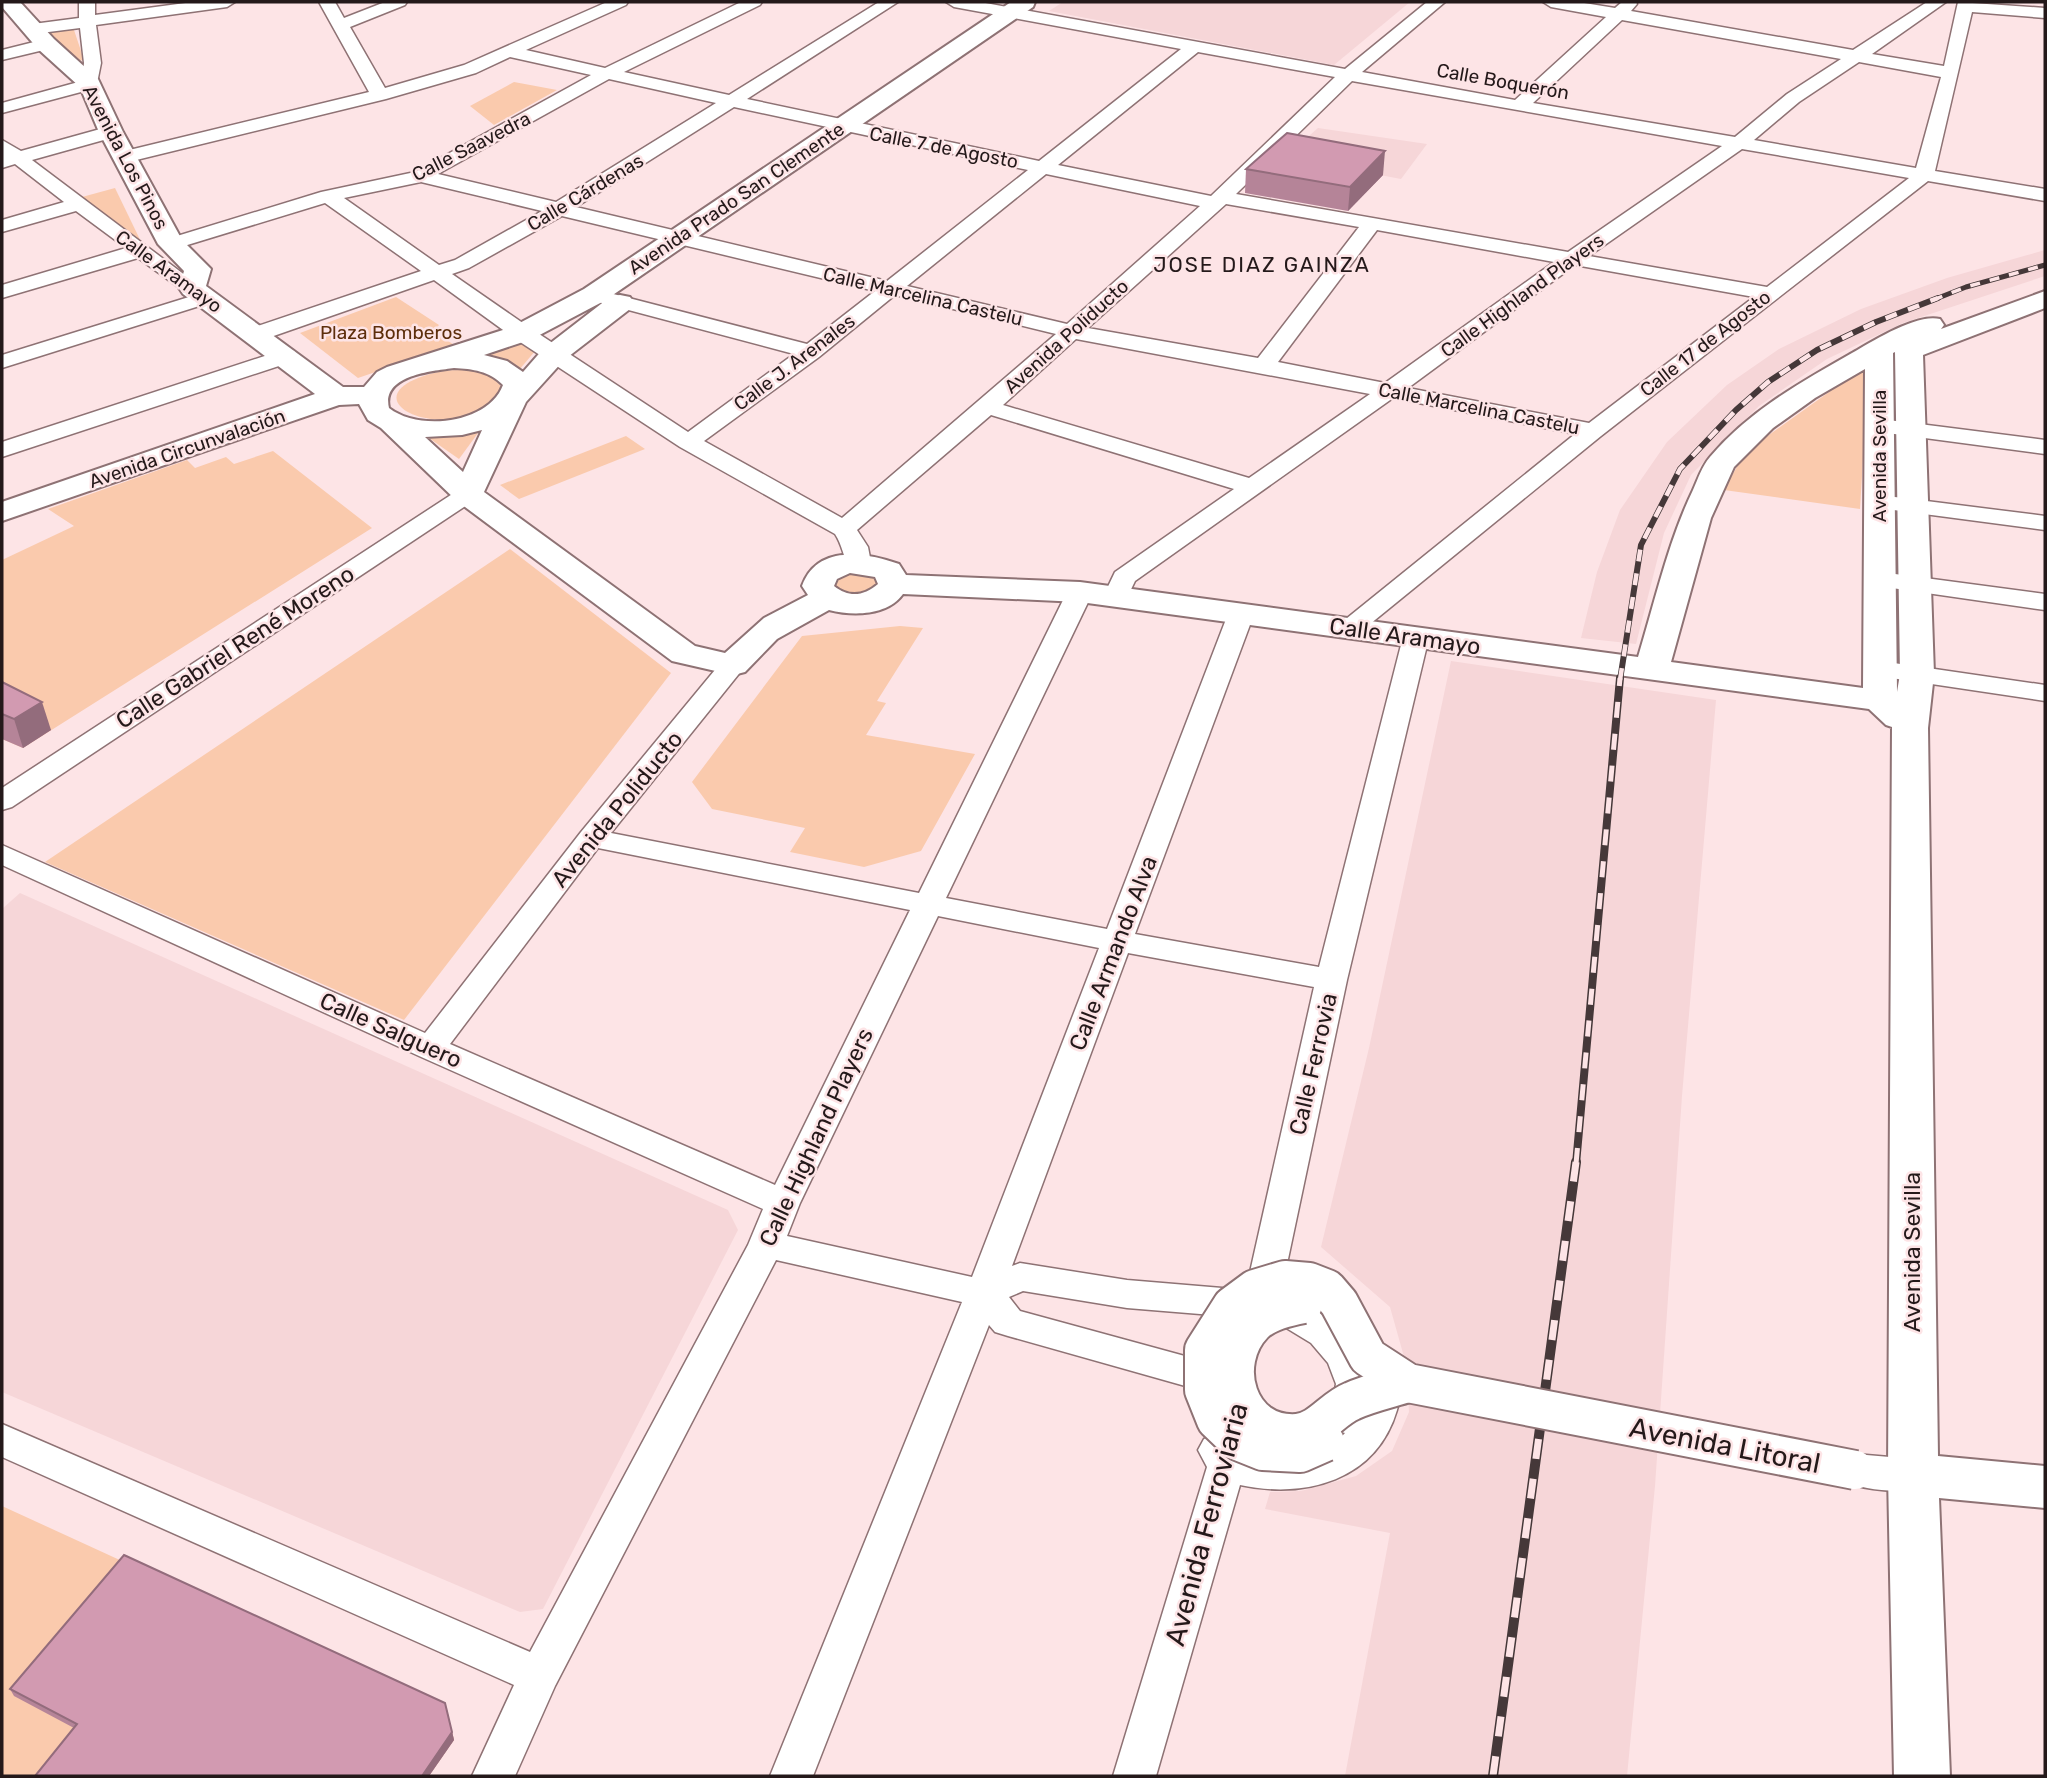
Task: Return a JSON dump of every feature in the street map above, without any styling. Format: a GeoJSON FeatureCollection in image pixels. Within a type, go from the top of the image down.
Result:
{"type":"FeatureCollection","features":[{"type":"Feature","properties":{"kind":"main road","name":"Avenida Los Pinos"},"geometry":{"type":"LineString","coordinates":[[9,2],[39,37],[90,84],[111,132],[171,244],[198,269],[199,293]]}},
{"type":"Feature","properties":{"kind":"main road","name":"Avenida Prado San Clemente"},"geometry":{"type":"LineString","coordinates":[[374,395],[387,380],[522,333],[692,240],[1028,7]]}},
{"type":"Feature","properties":{"kind":"main road","name":"Avenida Prado San Clemente"},"geometry":{"type":"LineString","coordinates":[[512,401],[554,354],[692,240]]}},
{"type":"Feature","properties":{"kind":"main road"},"geometry":{"type":"LineString","coordinates":[[1652,669],[1695,518],[1721,463],[1763,422],[1805,391],[1879,349],[1931,325],[2045,287]]}},
{"type":"Feature","properties":{"kind":"main road","name":"Calle Aramayo"},"geometry":{"type":"LineString","coordinates":[[199,293],[336,396]]}},
{"type":"Feature","properties":{"kind":"main road","name":"Avenida Sevilla"},"geometry":{"type":"LineString","coordinates":[[1900,695],[1916,585],[1909,351],[2045,299]]}},
{"type":"Feature","properties":{"kind":"main road","name":"Avenida Sevilla"},"geometry":{"type":"LineString","coordinates":[[1879,349],[1880,580],[1900,695],[1913,1475],[1922,1776]]}},
{"type":"Feature","properties":{"kind":"main road"},"geometry":{"type":"LineString","coordinates":[[430,363],[477,361],[496,366],[510,374],[518,384],[468,494]]}},
{"type":"Feature","properties":{"kind":"main road"},"geometry":{"type":"LineString","coordinates":[[374,395],[372,401],[376,411],[392,422],[468,494],[684,654],[733,665]]}},
{"type":"Feature","properties":{"kind":"main road","name":"Avenida Circunvalación"},"geometry":{"type":"LineString","coordinates":[[2,512],[336,396],[374,395]]}},
{"type":"Feature","properties":{"kind":"main road"},"geometry":{"type":"LineString","coordinates":[[392,422],[420,428],[453,428],[483,420],[512,401]]}},
{"type":"Feature","properties":{"kind":"main road"},"geometry":{"type":"LineString","coordinates":[[859,563],[888,571],[894,584],[884,597],[849,604],[827,598],[818,586],[825,573],[840,565],[859,563]]}},
{"type":"Feature","properties":{"kind":"main road","name":"Calle Aramayo"},"geometry":{"type":"LineString","coordinates":[[894,584],[1080,592],[1652,669],[1900,695]]}},
{"type":"Feature","properties":{"kind":"main road","name":"Avenida Poliducto"},"geometry":{"type":"LineString","coordinates":[[733,665],[756,638],[780,620],[827,598]]}},
{"type":"Feature","properties":{"kind":"main road","name":"Avenida Litoral"},"geometry":{"type":"LineString","coordinates":[[1913,1475],[2045,1487]]}},
{"type":"Feature","properties":{"kind":"street"},"geometry":{"type":"LineString","coordinates":[[2,108],[90,84],[95,64],[86,22],[87,2]]}},
{"type":"Feature","properties":{"kind":"street"},"geometry":{"type":"LineString","coordinates":[[2,55],[39,37],[86,22],[226,2]]}},
{"type":"Feature","properties":{"kind":"street"},"geometry":{"type":"LineString","coordinates":[[327,2],[380,95]]}},
{"type":"Feature","properties":{"kind":"street"},"geometry":{"type":"LineString","coordinates":[[340,25],[398,2]]}},
{"type":"Feature","properties":{"kind":"street"},"geometry":{"type":"LineString","coordinates":[[124,157],[380,95],[470,69],[620,2]]}},
{"type":"Feature","properties":{"kind":"street","name":"Calle Saavedra"},"geometry":{"type":"LineString","coordinates":[[171,244],[328,196],[421,176],[606,74],[754,2]]}},
{"type":"Feature","properties":{"kind":"street","name":"Calle Cárdenas"},"geometry":{"type":"LineString","coordinates":[[257,334],[462,264],[559,209],[890,2]]}},
{"type":"Feature","properties":{"kind":"street","name":"Calle Boquerón"},"geometry":{"type":"LineString","coordinates":[[954,2],[1028,7],[1194,47],[1519,106],[2045,195]]}},
{"type":"Feature","properties":{"kind":"street","name":"Avenida Poliducto"},"geometry":{"type":"LineString","coordinates":[[844,529],[987,407],[1218,200],[1348,75],[1437,2]]}},
{"type":"Feature","properties":{"kind":"street"},"geometry":{"type":"LineString","coordinates":[[1551,2],[1625,7],[1951,73]]}},
{"type":"Feature","properties":{"kind":"street","name":"Calle Highland Players"},"geometry":{"type":"LineString","coordinates":[[1115,597],[1124,577],[1390,390],[1570,259],[1740,142],[1793,97],[1938,2]]}},
{"type":"Feature","properties":{"kind":"street"},"geometry":{"type":"LineString","coordinates":[[1924,175],[1966,4],[2022,7],[2045,13]]}},
{"type":"Feature","properties":{"kind":"street"},"geometry":{"type":"LineString","coordinates":[[1519,106],[1625,7]]}},
{"type":"Feature","properties":{"kind":"street","name":"Calle J. Arenales"},"geometry":{"type":"LineString","coordinates":[[688,442],[811,352],[1194,47]]}},
{"type":"Feature","properties":{"kind":"street","name":"Calle 7 de Agosto"},"geometry":{"type":"LineString","coordinates":[[509,52],[853,128],[1218,200],[1768,293]]}},
{"type":"Feature","properties":{"kind":"street"},"geometry":{"type":"LineString","coordinates":[[6,155],[111,132]]}},
{"type":"Feature","properties":{"kind":"street","name":"Calle Aramayo"},"geometry":{"type":"LineString","coordinates":[[6,155],[199,293]]}},
{"type":"Feature","properties":{"kind":"street","name":"Calle 17 de Agosto"},"geometry":{"type":"LineString","coordinates":[[1350,628],[1593,431],[1924,175]]}},
{"type":"Feature","properties":{"kind":"street","name":"Calle Marcelina Castelu"},"geometry":{"type":"LineString","coordinates":[[421,176],[1070,331],[1390,390],[1593,431]]}},
{"type":"Feature","properties":{"kind":"street"},"geometry":{"type":"LineString","coordinates":[[328,196],[436,275],[688,442],[844,529],[856,547],[859,563]]}},
{"type":"Feature","properties":{"kind":"street"},"geometry":{"type":"LineString","coordinates":[[2,226],[78,204]]}},
{"type":"Feature","properties":{"kind":"street"},"geometry":{"type":"LineString","coordinates":[[1264,366],[1372,224]]}},
{"type":"Feature","properties":{"kind":"street"},"geometry":{"type":"LineString","coordinates":[[2,292],[139,251]]}},
{"type":"Feature","properties":{"kind":"street"},"geometry":{"type":"LineString","coordinates":[[2,362],[199,293]]}},
{"type":"Feature","properties":{"kind":"street"},"geometry":{"type":"LineString","coordinates":[[594,295],[811,352]]}},
{"type":"Feature","properties":{"kind":"street"},"geometry":{"type":"LineString","coordinates":[[2,450],[286,356]]}},
{"type":"Feature","properties":{"kind":"street"},"geometry":{"type":"LineString","coordinates":[[987,407],[1252,486]]}},
{"type":"Feature","properties":{"kind":"street"},"geometry":{"type":"LineString","coordinates":[[1880,426],[2045,447]]}},
{"type":"Feature","properties":{"kind":"street","name":"Calle Gabriel René Moreno"},"geometry":{"type":"LineString","coordinates":[[2,800],[468,494]]}},
{"type":"Feature","properties":{"kind":"street"},"geometry":{"type":"LineString","coordinates":[[1880,502],[2045,523]]}},
{"type":"Feature","properties":{"kind":"street"},"geometry":{"type":"LineString","coordinates":[[1880,580],[2045,602]]}},
{"type":"Feature","properties":{"kind":"street","name":"Calle Highland Players"},"geometry":{"type":"LineString","coordinates":[[539,1676],[766,1245],[783,1203],[1080,592]]}},
{"type":"Feature","properties":{"kind":"street","name":"Calle Armando Alva"},"geometry":{"type":"LineString","coordinates":[[792,1776],[984,1293],[1241,614]]}},
{"type":"Feature","properties":{"kind":"street","name":"Calle Ferrovia"},"geometry":{"type":"LineString","coordinates":[[1226,1466],[1198,1418],[1203,1376],[1250,1293],[1416,637]]}},
{"type":"Feature","properties":{"kind":"street","name":"Avenida Poliducto"},"geometry":{"type":"LineString","coordinates":[[430,1048],[592,838],[733,665]]}},
{"type":"Feature","properties":{"kind":"street"},"geometry":{"type":"LineString","coordinates":[[1900,695],[2045,693]]}},
{"type":"Feature","properties":{"kind":"street"},"geometry":{"type":"LineString","coordinates":[[592,838],[1117,942],[1331,980]]}},
{"type":"Feature","properties":{"kind":"street","name":"Calle Salguero"},"geometry":{"type":"LineString","coordinates":[[2,854],[430,1048],[783,1203]]}},
{"type":"Feature","properties":{"kind":"street"},"geometry":{"type":"LineString","coordinates":[[766,1245],[984,1293],[1020,1277],[1127,1294],[1250,1293]]}},
{"type":"Feature","properties":{"kind":"street","name":"Avenida Litoral"},"geometry":{"type":"LineString","coordinates":[[1250,1293],[1324,1333],[1343,1355],[1355,1384],[1348,1421],[1325,1442],[1300,1452],[1263,1451],[1238,1441],[1216,1420],[1204,1390],[1204,1350],[1232,1306],[1255,1289],[1285,1280],[1309,1282],[1327,1289],[1339,1303],[1368,1357],[1408,1383],[1856,1470],[1913,1475]]}},
{"type":"Feature","properties":{"kind":"street"},"geometry":{"type":"LineString","coordinates":[[984,1293],[1008,1322],[1203,1376]]}},
{"type":"Feature","properties":{"kind":"street","name":"Avenida Ferroviaria"},"geometry":{"type":"LineString","coordinates":[[1135,1776],[1226,1466],[1250,1293]]}},
{"type":"Feature","properties":{"kind":"street","name":"Avenida Litoral"},"geometry":{"type":"LineString","coordinates":[[1226,1466],[1279,1474],[1312,1469],[1344,1459],[1367,1437],[1381,1404],[1385,1373],[1356,1322],[1337,1307],[1303,1304],[1282,1308],[1255,1322],[1240,1347],[1233,1376],[1238,1403],[1254,1419],[1270,1428],[1294,1433],[1321,1425],[1348,1402],[1408,1383]]}},
{"type":"Feature","properties":{"kind":"street"},"geometry":{"type":"LineString","coordinates":[[2,1440],[539,1676]]}},
{"type":"Feature","properties":{"kind":"street"},"geometry":{"type":"LineString","coordinates":[[474,1776],[539,1676]]}},
{"type":"Feature","properties":{"kind":"street"},"geometry":{"type":"LineString","coordinates":[[494,1776],[539,1676]]}},
{"type":"Feature","properties":{"kind":"shaded area"},"geometry":{"type":"Polygon","coordinates":[[[1063,2],[1410,2],[1334,65],[1049,11],[1063,2]]]}},
{"type":"Feature","properties":{"kind":"shaded area"},"geometry":{"type":"Polygon","coordinates":[[[1318,128],[1427,144],[1401,179],[1285,157],[1318,128]]]}},
{"type":"Feature","properties":{"kind":"shaded area"},"geometry":{"type":"Polygon","coordinates":[[[2045,250],[2045,276],[1903,323],[1827,359],[1759,406],[1691,475],[1664,533],[1636,644],[1581,638],[1597,572],[1620,510],[1667,442],[1727,385],[1779,349],[1861,309],[1947,278],[2045,250]]]}},
{"type":"Feature","properties":{"kind":"shaded area"},"geometry":{"type":"Polygon","coordinates":[[[1451,661],[1716,700],[1682,1096],[1655,1486],[1627,1776],[1345,1776],[1390,1533],[1265,1509],[1270,1492],[1301,1491],[1356,1476],[1392,1451],[1409,1412],[1406,1364],[1390,1307],[1321,1247],[1369,1048],[1451,661]]]}},
{"type":"Feature","properties":{"kind":"shaded area"},"geometry":{"type":"Polygon","coordinates":[[[20,893],[728,1210],[738,1230],[543,1609],[520,1612],[2,1392],[2,909],[20,893]]]}},
{"type":"Feature","properties":{"kind":"green space"},"geometry":{"type":"Polygon","coordinates":[[[59,28],[74,30],[84,60],[76,61],[46,31],[59,28]]]}},
{"type":"Feature","properties":{"kind":"green space"},"geometry":{"type":"Polygon","coordinates":[[[514,82],[557,90],[494,125],[470,106],[514,82]]]}},
{"type":"Feature","properties":{"kind":"green space"},"geometry":{"type":"Polygon","coordinates":[[[115,188],[145,250],[82,197],[115,188]]]}},
{"type":"Feature","properties":{"kind":"green space","name":"Plaza Bomberos"},"geometry":{"type":"Polygon","coordinates":[[[396,297],[439,325],[434,331],[454,345],[358,378],[300,333],[396,297]]]}},
{"type":"Feature","properties":{"kind":"green space"},"geometry":{"type":"Polygon","coordinates":[[[512,344],[525,345],[536,350],[519,370],[473,357],[512,344]]]}},
{"type":"Feature","properties":{"kind":"green space"},"geometry":{"type":"Polygon","coordinates":[[[1864,367],[1864,442],[1860,509],[1724,490],[1745,452],[1864,367]]]}},
{"type":"Feature","properties":{"kind":"green space"},"geometry":{"type":"Polygon","coordinates":[[[466,370],[488,375],[500,385],[499,395],[488,406],[465,416],[442,420],[405,411],[397,401],[399,391],[413,380],[443,371],[466,370]]]}},
{"type":"Feature","properties":{"kind":"green space"},"geometry":{"type":"Polygon","coordinates":[[[481,429],[459,459],[426,436],[481,429]]]}},
{"type":"Feature","properties":{"kind":"green space"},"geometry":{"type":"Polygon","coordinates":[[[626,436],[645,449],[519,499],[500,485],[626,436]]]}},
{"type":"Feature","properties":{"kind":"green space"},"geometry":{"type":"Polygon","coordinates":[[[273,451],[372,528],[23,748],[2,739],[2,560],[74,526],[48,509],[187,460],[195,468],[226,457],[234,464],[273,451]]]}},
{"type":"Feature","properties":{"kind":"green space"},"geometry":{"type":"Polygon","coordinates":[[[510,549],[671,673],[404,1020],[45,862],[510,549]]]}},
{"type":"Feature","properties":{"kind":"green space"},"geometry":{"type":"Polygon","coordinates":[[[845,572],[874,575],[877,579],[876,588],[858,596],[837,593],[831,581],[845,572]]]}},
{"type":"Feature","properties":{"kind":"green space"},"geometry":{"type":"Polygon","coordinates":[[[900,626],[923,628],[877,701],[886,703],[866,735],[975,754],[921,851],[864,867],[790,852],[805,828],[712,809],[692,782],[802,636],[900,626]]]}},
{"type":"Feature","properties":{"kind":"green space"},"geometry":{"type":"Polygon","coordinates":[[[2,1506],[447,1710],[454,1740],[429,1776],[2,1776],[2,1506]]]}},
{"type":"Feature","properties":{"kind":"building"},"geometry":{"type":"Polygon","coordinates":[[[1287,133],[1385,151],[1350,187],[1246,169],[1287,133]]]}},
{"type":"Feature","properties":{"kind":"building"},"geometry":{"type":"Polygon","coordinates":[[[2,682],[42,702],[14,719],[2,714],[2,682]]]}},
{"type":"Feature","properties":{"kind":"building"},"geometry":{"type":"Polygon","coordinates":[[[124,1555],[445,1703],[452,1732],[422,1776],[35,1776],[77,1724],[10,1689],[124,1555]]]}},
{"type":"Feature","properties":{"kind":"railway"},"geometry":{"type":"LineString","coordinates":[[1933,300],[1966,287],[2045,265]]}},
{"type":"Feature","properties":{"kind":"railway"},"geometry":{"type":"LineString","coordinates":[[1620,680],[1641,545],[1680,469],[1736,410],[1768,382],[1817,350],[1876,322],[1938,298]]}},
{"type":"Feature","properties":{"kind":"railway"},"geometry":{"type":"LineString","coordinates":[[1576,1164],[1620,678]]}},
{"type":"Feature","properties":{"kind":"railway"},"geometry":{"type":"LineString","coordinates":[[1493,1776],[1576,1162]]}},
{"type":"Feature","properties":{"kind":"district","name":"JOSE DIAZ GAINZA"},"geometry":{"type":"Point","coordinates":[1262,265]}}]}
